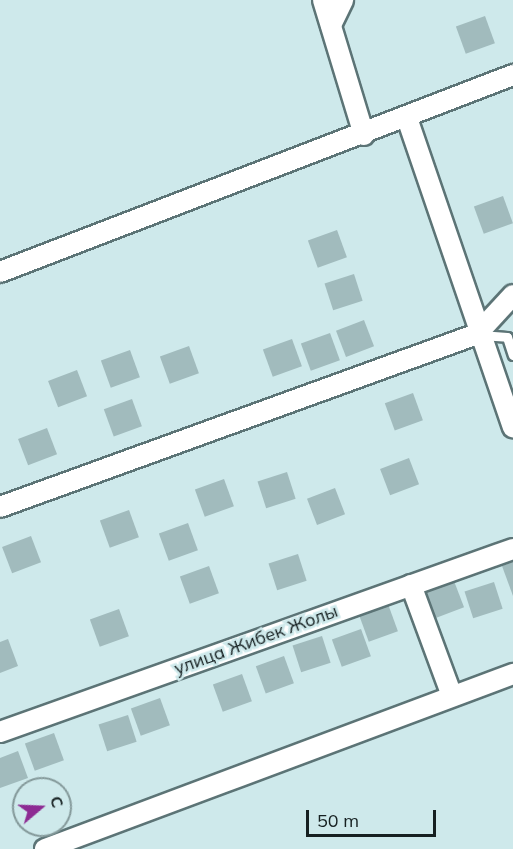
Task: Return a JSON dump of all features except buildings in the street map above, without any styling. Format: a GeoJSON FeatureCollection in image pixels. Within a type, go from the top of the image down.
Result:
{"type":"FeatureCollection","features":[{"type":"Feature","properties":{"kind":"street"},"geometry":{"type":"LineString","coordinates":[[323,0],[364,135]]}},
{"type":"Feature","properties":{"kind":"street"},"geometry":{"type":"LineString","coordinates":[[331,25],[344,0]]}},
{"type":"Feature","properties":{"kind":"street"},"geometry":{"type":"LineString","coordinates":[[0,272],[364,135],[513,75]]}},
{"type":"Feature","properties":{"kind":"street"},"geometry":{"type":"LineString","coordinates":[[407,118],[477,334],[513,427]]}},
{"type":"Feature","properties":{"kind":"street"},"geometry":{"type":"LineString","coordinates":[[0,507],[477,334],[513,295]]}},
{"type":"Feature","properties":{"kind":"street","name":"улица Жибек Жолы"},"geometry":{"type":"LineString","coordinates":[[0,732],[513,549]]}},
{"type":"Feature","properties":{"kind":"street"},"geometry":{"type":"LineString","coordinates":[[411,585],[452,696]]}},
{"type":"Feature","properties":{"kind":"street"},"geometry":{"type":"LineString","coordinates":[[45,849],[513,674]]}},
{"type":"Feature","properties":{"kind":"lane"},"geometry":{"type":"LineString","coordinates":[[477,334],[507,337],[513,355]]}}]}
